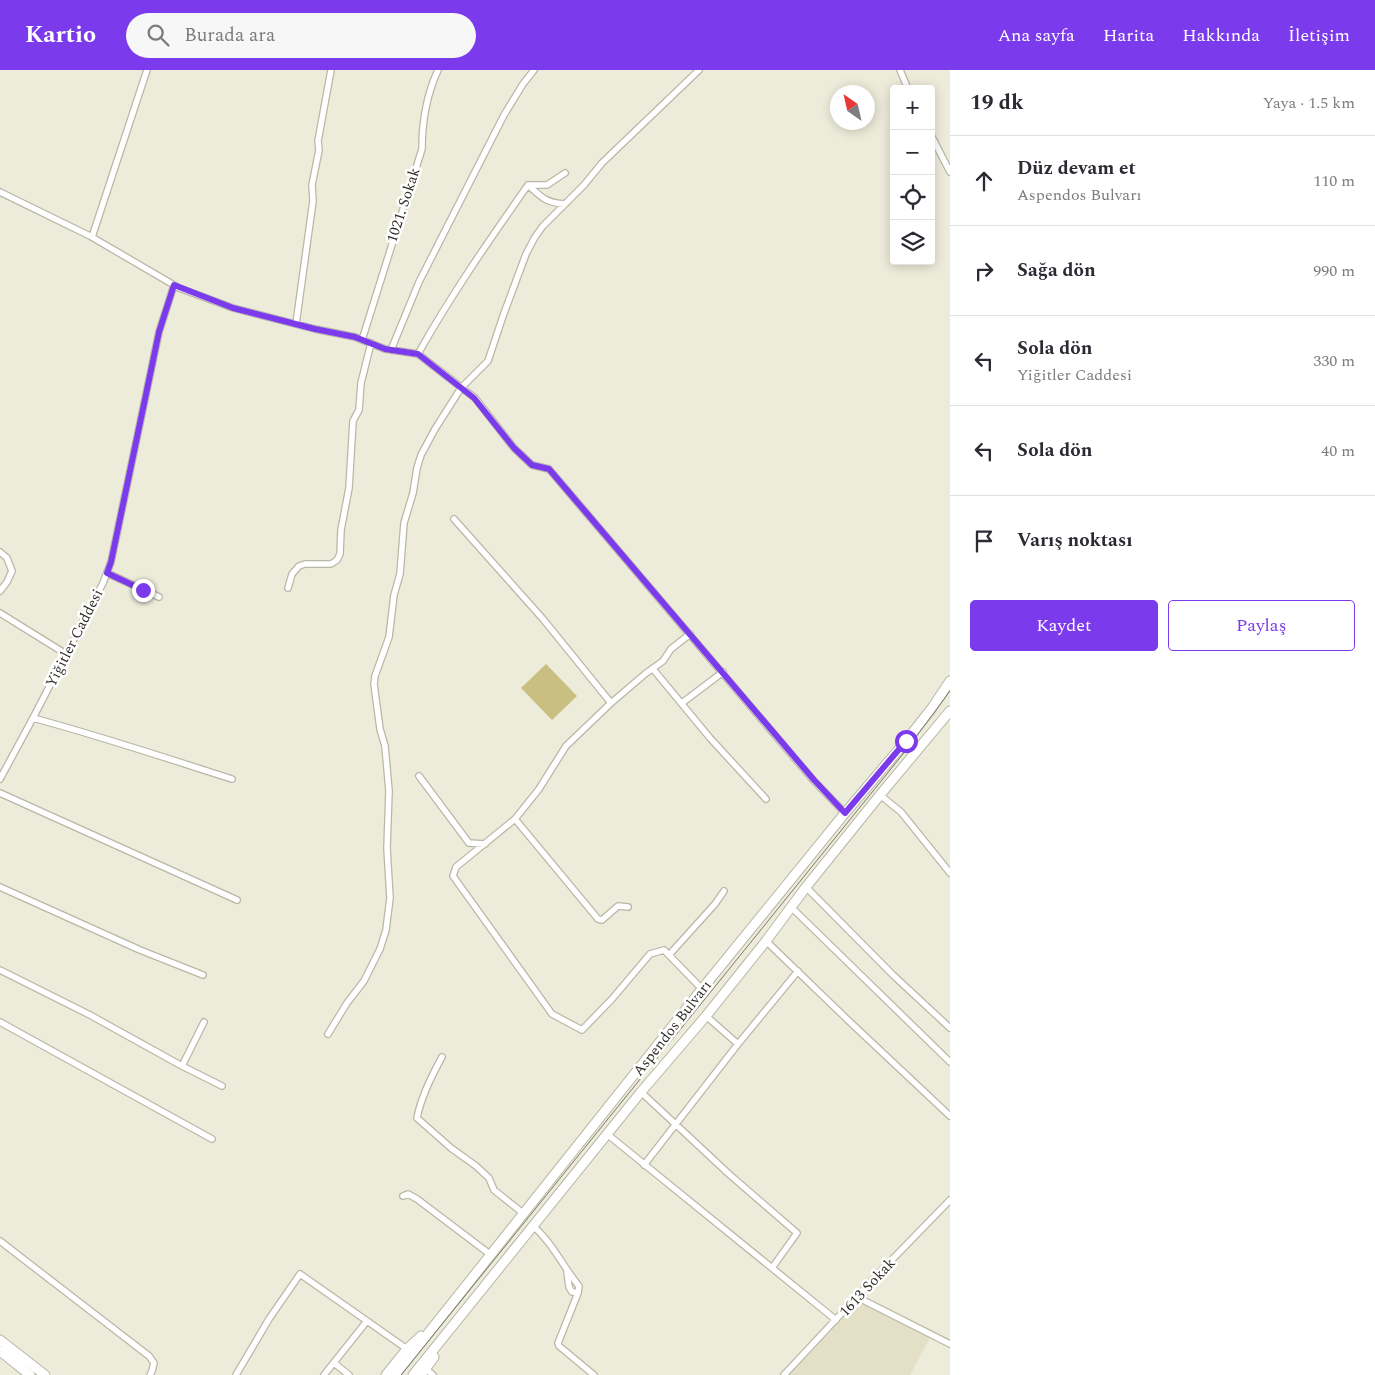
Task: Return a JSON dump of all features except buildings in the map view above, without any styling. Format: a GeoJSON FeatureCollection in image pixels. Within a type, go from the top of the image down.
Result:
{"type":"FeatureCollection","features":[{"type":"Feature","properties":{"kind":"main road","name":"Aspendos Bulvarı"},"geometry":{"type":"LineString","coordinates":[[395,1375],[702,989],[906,741],[950,681]]}},
{"type":"Feature","properties":{"kind":"main road","name":"Aspendos Bulvarı"},"geometry":{"type":"LineString","coordinates":[[413,1375],[641,1092],[706,1016],[806,887],[950,711]]}},
{"type":"Feature","properties":{"kind":"main road"},"geometry":{"type":"LineString","coordinates":[[386,1375],[407,1349],[441,1318]]}},
{"type":"Feature","properties":{"kind":"main road"},"geometry":{"type":"LineString","coordinates":[[427,1373],[454,1325]]}},
{"type":"Feature","properties":{"kind":"main road"},"geometry":{"type":"LineString","coordinates":[[0,1340],[45,1375]]}},
{"type":"Feature","properties":{"kind":"main road"},"geometry":{"type":"LineString","coordinates":[[0,1351],[30,1375]]}},
{"type":"Feature","properties":{"kind":"street"},"geometry":{"type":"LineString","coordinates":[[92,237],[147,70]]}},
{"type":"Feature","properties":{"kind":"street"},"geometry":{"type":"LineString","coordinates":[[296,324],[313,201],[312,185],[319,150],[318,141],[330,70]]}},
{"type":"Feature","properties":{"kind":"street","name":"1021. Sokak"},"geometry":{"type":"LineString","coordinates":[[362,340],[422,149],[422,130],[438,70]]}},
{"type":"Feature","properties":{"kind":"street"},"geometry":{"type":"LineString","coordinates":[[391,350],[419,282],[504,115],[534,70]]}},
{"type":"Feature","properties":{"kind":"street"},"geometry":{"type":"LineString","coordinates":[[328,1034],[347,1003],[364,981],[384,939],[390,898],[387,834],[389,807],[385,746],[378,713],[375,676],[389,637],[394,595],[400,574],[404,523],[413,493],[417,468],[426,444],[462,388],[488,362],[526,254],[543,226],[602,163],[699,70]]}},
{"type":"Feature","properties":{"kind":"street"},"geometry":{"type":"LineString","coordinates":[[900,70],[906,85]]}},
{"type":"Feature","properties":{"kind":"street"},"geometry":{"type":"LineString","coordinates":[[935,143],[950,172]]}},
{"type":"Feature","properties":{"kind":"street"},"geometry":{"type":"LineString","coordinates":[[528,185],[547,185],[565,173]]}},
{"type":"Feature","properties":{"kind":"street"},"geometry":{"type":"LineString","coordinates":[[418,354],[431,331],[528,185]]}},
{"type":"Feature","properties":{"kind":"street"},"geometry":{"type":"LineString","coordinates":[[528,185],[542,198],[551,203],[565,204]]}},
{"type":"Feature","properties":{"kind":"street"},"geometry":{"type":"LineString","coordinates":[[0,192],[92,237],[174,285],[233,308],[362,340],[391,350],[418,354],[474,398],[514,448],[532,465],[549,469],[814,780],[845,813]]}},
{"type":"Feature","properties":{"kind":"street","name":"Yiğitler Caddesi"},"geometry":{"type":"LineString","coordinates":[[0,779],[66,654],[111,562],[159,332],[174,285]]}},
{"type":"Feature","properties":{"kind":"street"},"geometry":{"type":"LineString","coordinates":[[288,588],[292,574],[299,566],[331,564],[337,560],[340,554],[341,530],[350,488],[353,421],[359,410],[362,383],[371,344]]}},
{"type":"Feature","properties":{"kind":"street"},"geometry":{"type":"LineString","coordinates":[[454,518],[542,619],[611,704]]}},
{"type":"Feature","properties":{"kind":"street"},"geometry":{"type":"LineString","coordinates":[[0,552],[7,558],[12,571],[0,592]]}},
{"type":"Feature","properties":{"kind":"street"},"geometry":{"type":"LineString","coordinates":[[107,573],[159,597]]}},
{"type":"Feature","properties":{"kind":"street"},"geometry":{"type":"LineString","coordinates":[[0,613],[66,654]]}},
{"type":"Feature","properties":{"kind":"street"},"geometry":{"type":"LineString","coordinates":[[690,634],[671,648],[663,661],[611,704],[566,746],[539,790],[515,819],[456,867],[453,876],[552,1014],[582,1030],[612,999],[650,954],[664,950],[702,989]]}},
{"type":"Feature","properties":{"kind":"street"},"geometry":{"type":"LineString","coordinates":[[653,669],[710,738],[766,799]]}},
{"type":"Feature","properties":{"kind":"street"},"geometry":{"type":"LineString","coordinates":[[682,704],[723,672]]}},
{"type":"Feature","properties":{"kind":"street"},"geometry":{"type":"LineString","coordinates":[[33,718],[106,738],[147,753],[232,778]]}},
{"type":"Feature","properties":{"kind":"street"},"geometry":{"type":"LineString","coordinates":[[419,776],[469,843],[485,844]]}},
{"type":"Feature","properties":{"kind":"street"},"geometry":{"type":"LineString","coordinates":[[0,793],[237,900]]}},
{"type":"Feature","properties":{"kind":"street"},"geometry":{"type":"LineString","coordinates":[[880,795],[901,812],[950,873]]}},
{"type":"Feature","properties":{"kind":"street"},"geometry":{"type":"LineString","coordinates":[[515,819],[598,919],[602,920],[618,906],[628,907]]}},
{"type":"Feature","properties":{"kind":"street"},"geometry":{"type":"LineString","coordinates":[[0,887],[140,950],[203,975]]}},
{"type":"Feature","properties":{"kind":"street"},"geometry":{"type":"LineString","coordinates":[[806,887],[893,975],[950,1028]]}},
{"type":"Feature","properties":{"kind":"street"},"geometry":{"type":"LineString","coordinates":[[669,954],[715,904],[724,891]]}},
{"type":"Feature","properties":{"kind":"street"},"geometry":{"type":"LineString","coordinates":[[791,907],[950,1062]]}},
{"type":"Feature","properties":{"kind":"street"},"geometry":{"type":"LineString","coordinates":[[766,941],[950,1116]]}},
{"type":"Feature","properties":{"kind":"street"},"geometry":{"type":"LineString","coordinates":[[0,970],[90,1015],[222,1086]]}},
{"type":"Feature","properties":{"kind":"street"},"geometry":{"type":"LineString","coordinates":[[644,1165],[677,1125],[738,1044],[798,971]]}},
{"type":"Feature","properties":{"kind":"street"},"geometry":{"type":"LineString","coordinates":[[706,1016],[738,1044]]}},
{"type":"Feature","properties":{"kind":"street"},"geometry":{"type":"LineString","coordinates":[[0,1022],[212,1139]]}},
{"type":"Feature","properties":{"kind":"street"},"geometry":{"type":"LineString","coordinates":[[182,1066],[204,1022]]}},
{"type":"Feature","properties":{"kind":"street"},"geometry":{"type":"LineString","coordinates":[[442,1057],[419,1107],[417,1118],[451,1148],[476,1166],[488,1178],[494,1190],[524,1214]]}},
{"type":"Feature","properties":{"kind":"street"},"geometry":{"type":"LineString","coordinates":[[641,1092],[797,1234],[772,1268]]}},
{"type":"Feature","properties":{"kind":"street"},"geometry":{"type":"LineString","coordinates":[[607,1134],[836,1320]]}},
{"type":"Feature","properties":{"kind":"street"},"geometry":{"type":"LineString","coordinates":[[403,1196],[408,1194],[417,1199],[491,1255]]}},
{"type":"Feature","properties":{"kind":"street","name":"1613 Sokak"},"geometry":{"type":"LineString","coordinates":[[784,1375],[950,1200]]}},
{"type":"Feature","properties":{"kind":"street"},"geometry":{"type":"LineString","coordinates":[[533,1226],[544,1235],[568,1272],[569,1287],[572,1292],[578,1293],[558,1346],[594,1375]]}},
{"type":"Feature","properties":{"kind":"street"},"geometry":{"type":"LineString","coordinates":[[1,1245],[149,1356],[154,1363],[150,1375]]}},
{"type":"Feature","properties":{"kind":"street"},"geometry":{"type":"LineString","coordinates":[[236,1375],[269,1319],[300,1274],[407,1349]]}},
{"type":"Feature","properties":{"kind":"street"},"geometry":{"type":"LineString","coordinates":[[857,1298],[950,1344]]}},
{"type":"Feature","properties":{"kind":"street"},"geometry":{"type":"LineString","coordinates":[[324,1375],[367,1321]]}},
{"type":"Feature","properties":{"kind":"street"},"geometry":{"type":"LineString","coordinates":[[334,1363],[348,1375]]}},
{"type":"Feature","properties":{"kind":"shaded area"},"geometry":{"type":"Polygon","coordinates":[[[546,664],[577,696],[552,720],[521,688],[546,664]]]}},
{"type":"Feature","properties":{"kind":"shaded area"},"geometry":{"type":"Polygon","coordinates":[[[859,1301],[931,1336],[910,1375],[790,1375],[859,1301]]]}},
{"type":"Feature","properties":{"kind":"tram line"},"geometry":{"type":"LineString","coordinates":[[401,1375],[907,749],[950,691]]}},
{"type":"Feature","properties":{"kind":"route"},"geometry":{"type":"LineString","coordinates":[[143,590],[107,573],[111,562],[159,332],[174,285],[233,308],[355,337],[385,349],[418,354],[474,398],[514,448],[532,465],[549,469],[814,780],[845,813],[906,741]]}}]}
